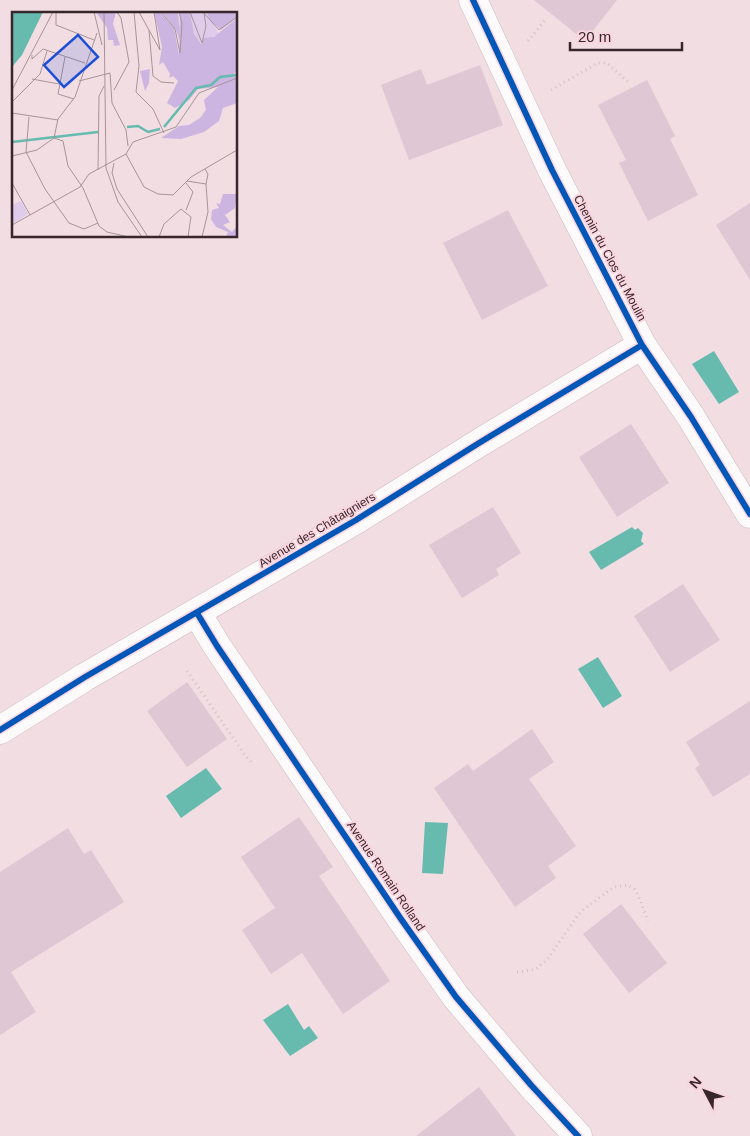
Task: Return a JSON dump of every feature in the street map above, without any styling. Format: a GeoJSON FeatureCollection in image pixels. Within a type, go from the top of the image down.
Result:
{"type":"FeatureCollection","features":[{"type":"Feature","properties":{"kind":"street","name":"Chemin du Clos du Moulin"},"geometry":{"type":"LineString","coordinates":[[473,0],[580,228],[642,345],[691,416],[750,514]]}},
{"type":"Feature","properties":{"kind":"street","name":"Avenue des Châtaigniers"},"geometry":{"type":"LineString","coordinates":[[0,730],[85,677],[356,520],[642,345]]}},
{"type":"Feature","properties":{"kind":"street","name":"Avenue Romain Rolland"},"geometry":{"type":"LineString","coordinates":[[198,613],[208,634],[456,997],[530,1084],[578,1136]]}},
{"type":"Feature","properties":{"kind":"path"},"geometry":{"type":"LineString","coordinates":[[522,106],[598,63],[607,62],[628,82]]}},
{"type":"Feature","properties":{"kind":"path"},"geometry":{"type":"LineString","coordinates":[[187,671],[253,764]]}},
{"type":"Feature","properties":{"kind":"path"},"geometry":{"type":"LineString","coordinates":[[517,972],[536,969],[547,960],[578,915],[614,887],[628,885],[634,889],[648,921]]}},
{"type":"Feature","properties":{"kind":"shaded area"},"geometry":{"type":"Polygon","coordinates":[[[714,351],[739,392],[719,404],[692,364],[714,351]]]}},
{"type":"Feature","properties":{"kind":"shaded area"},"geometry":{"type":"Polygon","coordinates":[[[632,527],[635,530],[638,528],[643,533],[641,541],[644,544],[601,570],[589,552],[632,527]]]}},
{"type":"Feature","properties":{"kind":"shaded area"},"geometry":{"type":"Polygon","coordinates":[[[598,657],[622,696],[603,708],[578,669],[598,657]]]}},
{"type":"Feature","properties":{"kind":"shaded area"},"geometry":{"type":"Polygon","coordinates":[[[206,768],[222,789],[181,818],[166,796],[206,768]]]}},
{"type":"Feature","properties":{"kind":"shaded area"},"geometry":{"type":"Polygon","coordinates":[[[425,822],[448,823],[443,874],[422,873],[425,822]]]}},
{"type":"Feature","properties":{"kind":"shaded area"},"geometry":{"type":"Polygon","coordinates":[[[288,1004],[304,1030],[309,1026],[318,1038],[290,1056],[263,1020],[288,1004]]]}},
{"type":"Feature","properties":{"kind":"building"},"geometry":{"type":"Polygon","coordinates":[[[534,0],[617,0],[585,41],[534,0]]]}},
{"type":"Feature","properties":{"kind":"building"},"geometry":{"type":"Polygon","coordinates":[[[480,65],[503,125],[409,160],[381,85],[421,69],[427,85],[480,65]]]}},
{"type":"Feature","properties":{"kind":"building"},"geometry":{"type":"Polygon","coordinates":[[[647,80],[675,136],[670,139],[698,195],[648,221],[619,163],[626,160],[598,105],[647,80]]]}},
{"type":"Feature","properties":{"kind":"building"},"geometry":{"type":"Polygon","coordinates":[[[750,203],[750,280],[716,225],[750,203]]]}},
{"type":"Feature","properties":{"kind":"building"},"geometry":{"type":"Polygon","coordinates":[[[508,210],[548,286],[482,320],[443,243],[508,210]]]}},
{"type":"Feature","properties":{"kind":"building"},"geometry":{"type":"Polygon","coordinates":[[[631,424],[669,483],[617,517],[579,457],[631,424]]]}},
{"type":"Feature","properties":{"kind":"building"},"geometry":{"type":"Polygon","coordinates":[[[493,507],[521,553],[496,569],[499,575],[462,598],[429,545],[493,507]]]}},
{"type":"Feature","properties":{"kind":"building"},"geometry":{"type":"Polygon","coordinates":[[[683,584],[720,640],[670,672],[634,616],[683,584]]]}},
{"type":"Feature","properties":{"kind":"building"},"geometry":{"type":"Polygon","coordinates":[[[187,682],[227,739],[187,767],[147,711],[187,682]]]}},
{"type":"Feature","properties":{"kind":"building"},"geometry":{"type":"Polygon","coordinates":[[[750,701],[750,774],[713,797],[695,768],[700,765],[686,742],[750,701]]]}},
{"type":"Feature","properties":{"kind":"building"},"geometry":{"type":"Polygon","coordinates":[[[532,729],[554,762],[529,779],[576,846],[548,866],[556,878],[515,907],[434,788],[468,764],[473,771],[532,729]]]}},
{"type":"Feature","properties":{"kind":"building"},"geometry":{"type":"Polygon","coordinates":[[[299,817],[333,867],[319,876],[390,981],[343,1014],[302,953],[271,974],[242,930],[275,908],[241,857],[299,817]]]}},
{"type":"Feature","properties":{"kind":"building"},"geometry":{"type":"Polygon","coordinates":[[[68,828],[84,854],[91,850],[124,902],[11,972],[36,1012],[0,1035],[0,872],[68,828]]]}},
{"type":"Feature","properties":{"kind":"building"},"geometry":{"type":"Polygon","coordinates":[[[621,904],[667,963],[629,993],[583,934],[621,904]]]}},
{"type":"Feature","properties":{"kind":"building"},"geometry":{"type":"Polygon","coordinates":[[[479,1087],[516,1136],[416,1136],[479,1087]]]}},
{"type":"Feature","properties":{"kind":"cycle path"},"geometry":{"type":"LineString","coordinates":[[473,0],[552,170],[642,345],[691,417],[750,514]]}},
{"type":"Feature","properties":{"kind":"cycle path"},"geometry":{"type":"LineString","coordinates":[[0,730],[85,677],[356,520],[642,345]]}},
{"type":"Feature","properties":{"kind":"cycle path"},"geometry":{"type":"LineString","coordinates":[[197,613],[217,646],[401,919],[456,997],[531,1085],[578,1136]]}}]}
